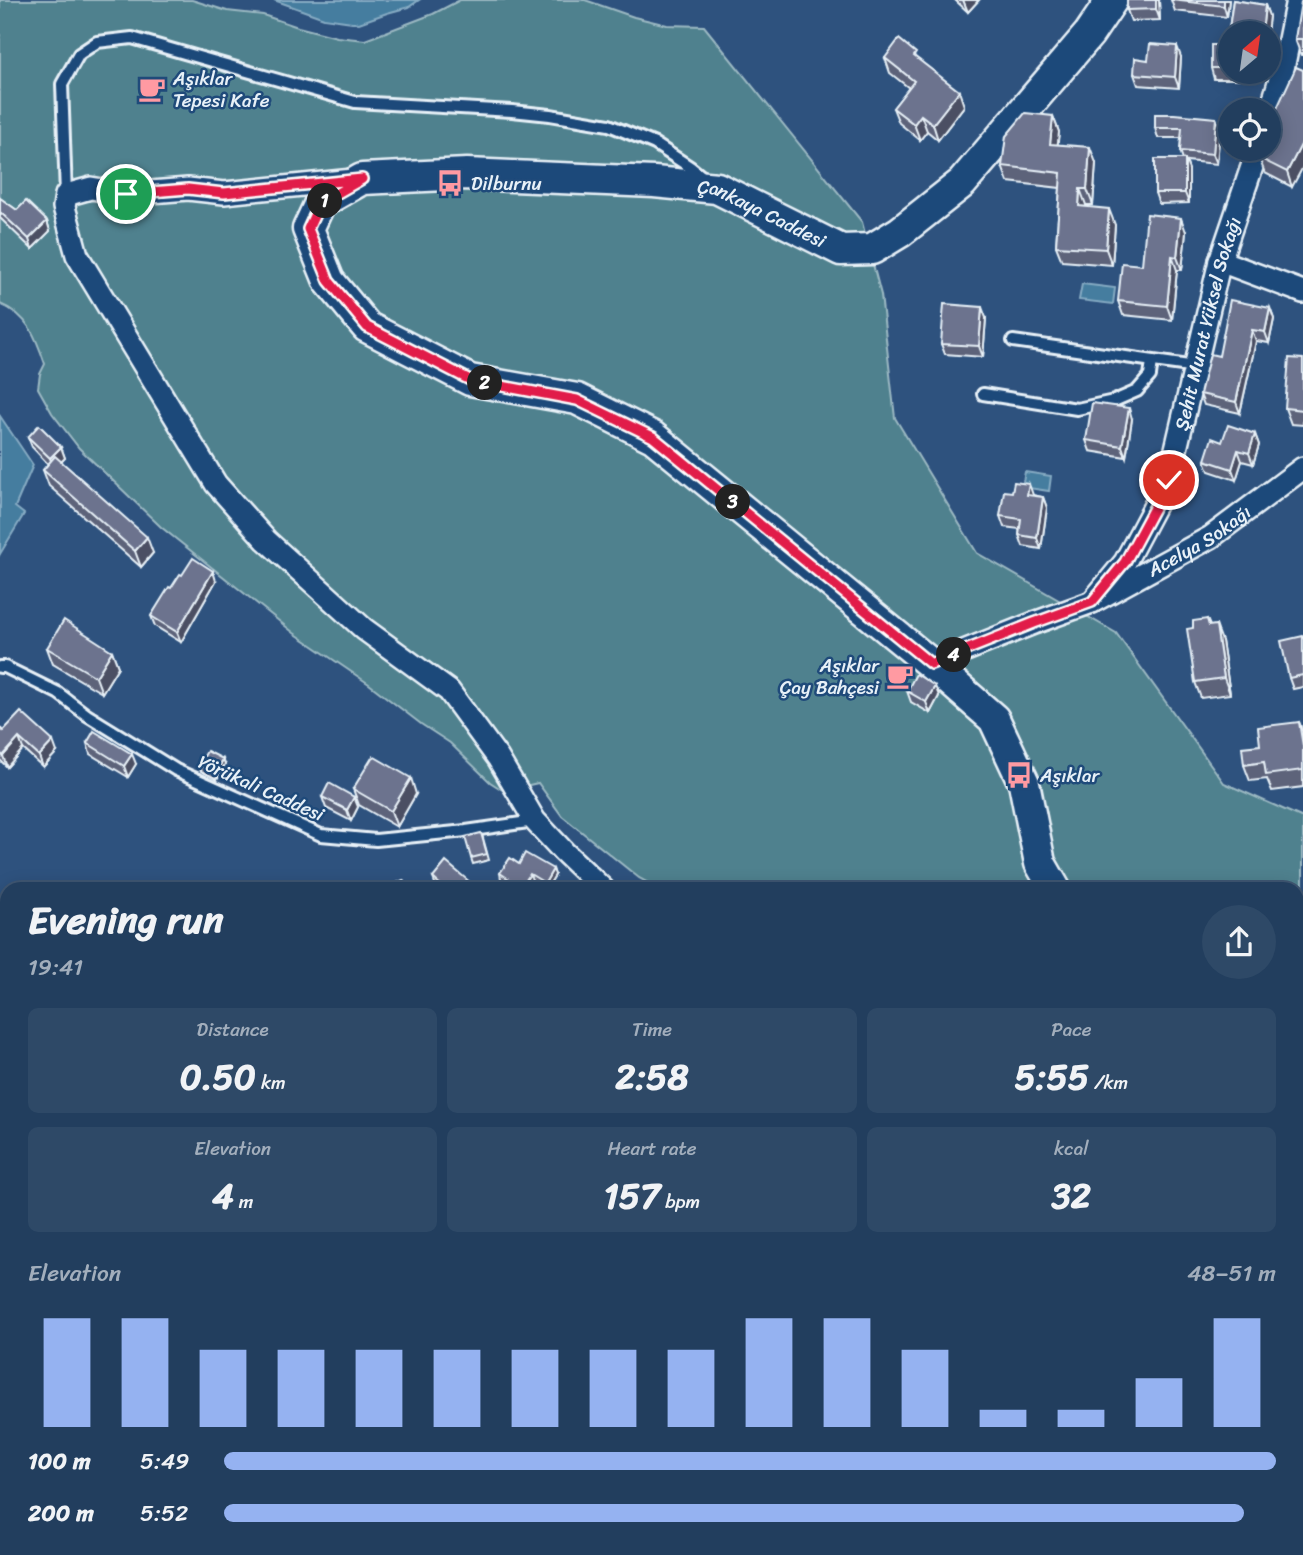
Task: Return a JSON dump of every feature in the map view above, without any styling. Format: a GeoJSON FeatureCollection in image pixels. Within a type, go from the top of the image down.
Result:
{"type":"FeatureCollection","features":[{"type":"Feature","properties":{"kind":"street","name":"Çankaya Caddesi"},"geometry":{"type":"LineString","coordinates":[[362,179],[467,174],[654,182],[717,188],[841,250],[872,249],[900,232],[962,183],[1089,34],[1112,0]]}},
{"type":"Feature","properties":{"kind":"street"},"geometry":{"type":"LineString","coordinates":[[1274,98],[1297,0]]}},
{"type":"Feature","properties":{"kind":"street","name":"Şehit Murat Yüksel Sokağı"},"geometry":{"type":"LineString","coordinates":[[1092,602],[1125,562],[1169,480],[1220,261],[1254,161]]}},
{"type":"Feature","properties":{"kind":"street"},"geometry":{"type":"LineString","coordinates":[[362,179],[224,193],[188,189],[126,194],[91,188],[65,195],[64,208],[77,255],[216,484],[266,540],[364,629],[449,691],[498,758],[536,821],[596,882]]}},
{"type":"Feature","properties":{"kind":"street"},"geometry":{"type":"LineString","coordinates":[[362,179],[320,203],[308,229],[329,281],[367,327],[470,380],[577,400],[653,437],[931,664],[994,719],[1024,783],[1040,863],[1051,882]]}},
{"type":"Feature","properties":{"kind":"street"},"geometry":{"type":"LineString","coordinates":[[1220,261],[1303,292]]}},
{"type":"Feature","properties":{"kind":"street","name":"Acelya Sokağı"},"geometry":{"type":"LineString","coordinates":[[931,664],[1092,602],[1211,537],[1303,468]]}},
{"type":"Feature","properties":{"kind":"lane"},"geometry":{"type":"LineString","coordinates":[[65,195],[62,84],[79,54],[97,41],[132,38],[355,102],[512,111],[609,125],[655,144],[717,188]]}},
{"type":"Feature","properties":{"kind":"lane"},"geometry":{"type":"LineString","coordinates":[[1013,341],[1196,367]]}},
{"type":"Feature","properties":{"kind":"lane"},"geometry":{"type":"LineString","coordinates":[[983,394],[1077,409],[1114,401],[1138,391],[1150,376],[1152,361]]}},
{"type":"Feature","properties":{"kind":"lane","name":"Yörükali Caddesi"},"geometry":{"type":"LineString","coordinates":[[0,667],[58,692],[87,715],[176,770],[321,835],[376,840],[536,821]]}},
{"type":"Feature","properties":{"kind":"green space"},"geometry":{"type":"Polygon","coordinates":[[[0,0],[192,0],[227,11],[263,15],[337,37],[365,40],[433,14],[460,0],[585,0],[667,25],[704,26],[862,222],[881,295],[895,418],[977,553],[1116,633],[1224,783],[1303,818],[1303,882],[646,882],[562,816],[538,783],[504,791],[490,782],[450,743],[294,633],[161,527],[79,448],[52,413],[38,388],[45,364],[34,336],[18,314],[0,304],[0,0]]]}},
{"type":"Feature","properties":{"kind":"water"},"geometry":{"type":"Polygon","coordinates":[[[274,0],[419,0],[409,7],[359,23],[324,18],[274,0]]]}},
{"type":"Feature","properties":{"kind":"water"},"geometry":{"type":"Polygon","coordinates":[[[1082,284],[1115,288],[1113,304],[1079,300],[1082,284]]]}},
{"type":"Feature","properties":{"kind":"water"},"geometry":{"type":"Polygon","coordinates":[[[0,416],[33,465],[15,507],[24,514],[0,554],[0,416]]]}},
{"type":"Feature","properties":{"kind":"water"},"geometry":{"type":"Polygon","coordinates":[[[1025,472],[1051,476],[1049,491],[1022,487],[1025,472]]]}},
{"type":"Feature","properties":{"kind":"building"},"geometry":{"type":"Polygon","coordinates":[[[1127,0],[1156,0],[1156,9],[1127,10],[1127,0]]]}},
{"type":"Feature","properties":{"kind":"building"},"geometry":{"type":"Polygon","coordinates":[[[1171,0],[1224,0],[1224,6],[1171,0]]]}},
{"type":"Feature","properties":{"kind":"building"},"geometry":{"type":"Polygon","coordinates":[[[1233,0],[1265,5],[1263,21],[1230,21],[1233,0]]]}},
{"type":"Feature","properties":{"kind":"building"},"geometry":{"type":"Polygon","coordinates":[[[1301,2],[1303,39],[1295,39],[1301,2]]]}},
{"type":"Feature","properties":{"kind":"building"},"geometry":{"type":"Polygon","coordinates":[[[899,39],[916,53],[914,56],[959,91],[933,124],[921,115],[914,124],[893,108],[914,81],[885,58],[899,39]]]}},
{"type":"Feature","properties":{"kind":"building"},"geometry":{"type":"Polygon","coordinates":[[[1150,44],[1177,46],[1175,77],[1134,74],[1135,58],[1148,60],[1150,44]]]}},
{"type":"Feature","properties":{"kind":"building"},"geometry":{"type":"Polygon","coordinates":[[[1211,45],[1218,45],[1218,68],[1211,68],[1211,45]]]}},
{"type":"Feature","properties":{"kind":"building"},"geometry":{"type":"Polygon","coordinates":[[[1296,67],[1303,70],[1303,141],[1287,172],[1265,161],[1281,161],[1281,100],[1296,67]]]}},
{"type":"Feature","properties":{"kind":"building"},"geometry":{"type":"Polygon","coordinates":[[[1025,113],[1053,116],[1050,144],[1090,147],[1087,189],[1080,189],[1079,206],[1109,209],[1106,249],[1056,246],[1061,173],[1002,166],[1006,136],[1025,113]]]}},
{"type":"Feature","properties":{"kind":"building"},"geometry":{"type":"Polygon","coordinates":[[[1155,114],[1216,118],[1213,154],[1180,151],[1182,128],[1155,128],[1155,114]]]}},
{"type":"Feature","properties":{"kind":"building"},"geometry":{"type":"Polygon","coordinates":[[[1155,159],[1185,159],[1185,193],[1155,193],[1155,159]]]}},
{"type":"Feature","properties":{"kind":"building"},"geometry":{"type":"Polygon","coordinates":[[[0,198],[17,210],[26,201],[47,221],[29,239],[0,212],[0,198]]]}},
{"type":"Feature","properties":{"kind":"building"},"geometry":{"type":"Polygon","coordinates":[[[1147,214],[1181,218],[1177,257],[1172,256],[1167,306],[1118,301],[1122,263],[1142,265],[1147,214]]]}},
{"type":"Feature","properties":{"kind":"building"},"geometry":{"type":"Polygon","coordinates":[[[1230,300],[1270,308],[1265,332],[1252,330],[1236,402],[1200,394],[1210,354],[1219,356],[1230,300]]]}},
{"type":"Feature","properties":{"kind":"building"},"geometry":{"type":"Polygon","coordinates":[[[944,304],[982,307],[979,346],[941,344],[944,304]]]}},
{"type":"Feature","properties":{"kind":"building"},"geometry":{"type":"Polygon","coordinates":[[[1289,358],[1303,359],[1303,410],[1285,408],[1289,358]]]}},
{"type":"Feature","properties":{"kind":"building"},"geometry":{"type":"Polygon","coordinates":[[[1092,403],[1129,408],[1122,446],[1086,440],[1092,403]]]}},
{"type":"Feature","properties":{"kind":"building"},"geometry":{"type":"Polygon","coordinates":[[[39,425],[61,447],[50,458],[28,437],[39,425]]]}},
{"type":"Feature","properties":{"kind":"building"},"geometry":{"type":"Polygon","coordinates":[[[1228,425],[1255,434],[1249,453],[1238,450],[1232,469],[1205,460],[1212,438],[1222,442],[1228,425]]]}},
{"type":"Feature","properties":{"kind":"building"},"geometry":{"type":"Polygon","coordinates":[[[55,456],[147,537],[135,551],[43,470],[55,456]]]}},
{"type":"Feature","properties":{"kind":"building"},"geometry":{"type":"Polygon","coordinates":[[[1014,482],[1029,484],[1027,495],[1043,497],[1037,538],[1019,535],[1021,519],[1000,516],[1004,491],[1012,492],[1014,482]]]}},
{"type":"Feature","properties":{"kind":"building"},"geometry":{"type":"Polygon","coordinates":[[[193,558],[213,571],[177,632],[151,616],[169,587],[182,575],[193,558]]]}},
{"type":"Feature","properties":{"kind":"building"},"geometry":{"type":"Polygon","coordinates":[[[1207,619],[1209,626],[1216,625],[1224,678],[1195,682],[1187,629],[1193,628],[1193,621],[1207,619]]]}},
{"type":"Feature","properties":{"kind":"building"},"geometry":{"type":"Polygon","coordinates":[[[64,620],[112,651],[96,677],[47,648],[64,620]]]}},
{"type":"Feature","properties":{"kind":"building"},"geometry":{"type":"Polygon","coordinates":[[[1303,636],[1303,675],[1289,678],[1281,641],[1303,636]]]}},
{"type":"Feature","properties":{"kind":"building"},"geometry":{"type":"Polygon","coordinates":[[[916,674],[935,686],[926,702],[907,691],[916,674]]]}},
{"type":"Feature","properties":{"kind":"building"},"geometry":{"type":"Polygon","coordinates":[[[21,712],[53,741],[39,756],[19,738],[3,756],[0,753],[0,728],[3,731],[21,712]]]}},
{"type":"Feature","properties":{"kind":"building"},"geometry":{"type":"Polygon","coordinates":[[[1299,722],[1303,770],[1266,775],[1264,762],[1244,765],[1242,747],[1260,745],[1258,727],[1299,722]]]}},
{"type":"Feature","properties":{"kind":"building"},"geometry":{"type":"Polygon","coordinates":[[[94,731],[132,754],[124,766],[87,743],[94,731]]]}},
{"type":"Feature","properties":{"kind":"building"},"geometry":{"type":"Polygon","coordinates":[[[207,751],[223,759],[216,774],[199,765],[207,751]]]}},
{"type":"Feature","properties":{"kind":"building"},"geometry":{"type":"Polygon","coordinates":[[[373,756],[411,778],[391,811],[353,789],[373,756]]]}},
{"type":"Feature","properties":{"kind":"building"},"geometry":{"type":"Polygon","coordinates":[[[329,783],[354,797],[347,810],[322,797],[329,783]]]}},
{"type":"Feature","properties":{"kind":"building"},"geometry":{"type":"Polygon","coordinates":[[[481,833],[487,854],[471,858],[465,837],[481,833]]]}},
{"type":"Feature","properties":{"kind":"building"},"geometry":{"type":"Polygon","coordinates":[[[525,853],[553,869],[546,882],[530,874],[524,882],[514,882],[500,873],[510,858],[519,864],[525,853]]]}},
{"type":"Feature","properties":{"kind":"building"},"geometry":{"type":"Polygon","coordinates":[[[446,862],[470,882],[437,882],[433,878],[446,862]]]}},
{"type":"Feature","properties":{"kind":"place","name":"Aşıklar Tepesi Kafe"},"geometry":{"type":"Point","coordinates":[152,89]}},
{"type":"Feature","properties":{"kind":"place","name":"Dilburnu"},"geometry":{"type":"Point","coordinates":[450,183]}},
{"type":"Feature","properties":{"kind":"place","name":"Aşıklar Çay Bahçesi"},"geometry":{"type":"Point","coordinates":[900,676]}},
{"type":"Feature","properties":{"kind":"place","name":"Aşıklar"},"geometry":{"type":"Point","coordinates":[1019,775]}},
{"type":"Feature","properties":{"kind":"route"},"geometry":{"type":"LineString","coordinates":[[126,194],[188,189],[224,193],[362,179],[320,203],[308,229],[329,281],[367,327],[470,380],[577,400],[653,437],[931,664],[1092,602],[1125,562],[1169,480]]}}]}
